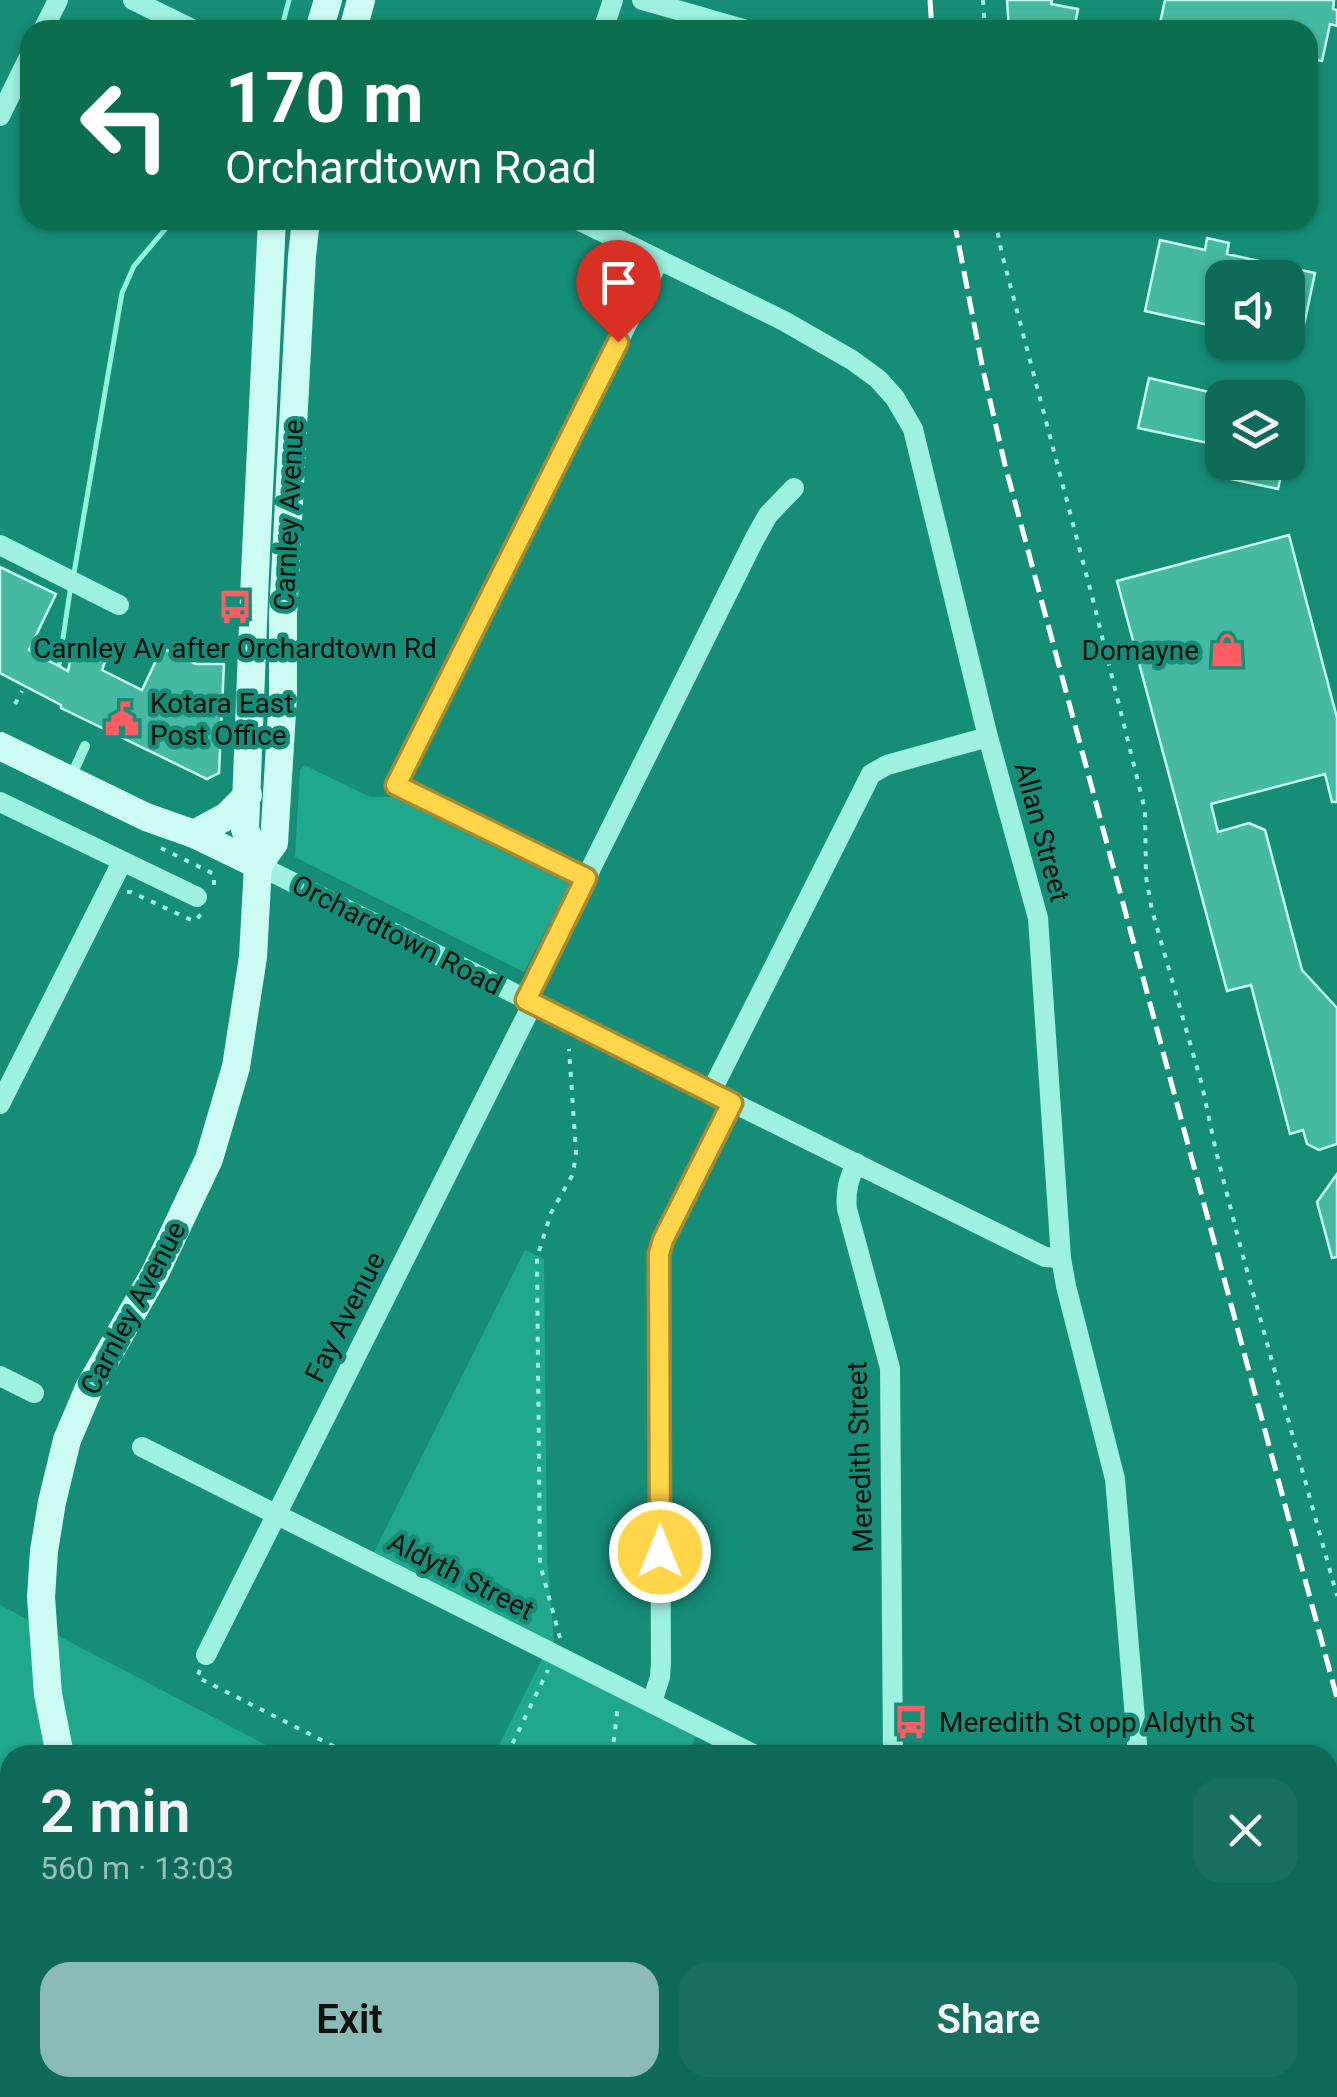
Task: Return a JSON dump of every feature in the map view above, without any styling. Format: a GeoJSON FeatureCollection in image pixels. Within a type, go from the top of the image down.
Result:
{"type":"FeatureCollection","features":[{"type":"Feature","properties":{"kind":"main road","name":"Carnley Avenue"},"geometry":{"type":"LineString","coordinates":[[58,1745],[42,1631],[44,1551],[67,1440],[88,1388],[155,1273],[209,1159],[236,1067],[253,957],[258,865],[245,830],[272,230]]}},
{"type":"Feature","properties":{"kind":"main road","name":"Carnley Avenue"},"geometry":{"type":"LineString","coordinates":[[258,865],[274,842],[305,230]]}},
{"type":"Feature","properties":{"kind":"main road","name":"Orchardtown Road"},"geometry":{"type":"LineString","coordinates":[[0,746],[146,817],[194,834],[258,865]]}},
{"type":"Feature","properties":{"kind":"main road"},"geometry":{"type":"LineString","coordinates":[[194,834],[227,816],[248,795]]}},
{"type":"Feature","properties":{"kind":"street"},"geometry":{"type":"LineString","coordinates":[[133,0],[174,20]]}},
{"type":"Feature","properties":{"kind":"street"},"geometry":{"type":"LineString","coordinates":[[642,0],[712,20]]}},
{"type":"Feature","properties":{"kind":"street"},"geometry":{"type":"LineString","coordinates":[[0,116],[20,76]]}},
{"type":"Feature","properties":{"kind":"street","name":"Allan Street"},"geometry":{"type":"LineString","coordinates":[[598,230],[784,321],[852,360],[895,398],[913,429],[988,737],[1038,918],[1060,1258],[1116,1479],[1137,1745]]}},
{"type":"Feature","properties":{"kind":"street"},"geometry":{"type":"LineString","coordinates":[[586,878],[396,785],[659,260]]}},
{"type":"Feature","properties":{"kind":"street","name":"Fay Avenue"},"geometry":{"type":"LineString","coordinates":[[206,1655],[755,538],[768,516],[794,488]]}},
{"type":"Feature","properties":{"kind":"street"},"geometry":{"type":"LineString","coordinates":[[0,545],[119,605]]}},
{"type":"Feature","properties":{"kind":"street"},"geometry":{"type":"LineString","coordinates":[[710,1092],[872,774],[887,765],[988,737]]}},
{"type":"Feature","properties":{"kind":"street"},"geometry":{"type":"LineString","coordinates":[[0,802],[197,897]]}},
{"type":"Feature","properties":{"kind":"street"},"geometry":{"type":"LineString","coordinates":[[0,1104],[122,862]]}},
{"type":"Feature","properties":{"kind":"street","name":"Orchardtown Road"},"geometry":{"type":"LineString","coordinates":[[258,865],[1045,1257],[1060,1258]]}},
{"type":"Feature","properties":{"kind":"street"},"geometry":{"type":"LineString","coordinates":[[652,1702],[661,1664],[659,1254],[732,1103]]}},
{"type":"Feature","properties":{"kind":"street","name":"Meredith Street"},"geometry":{"type":"LineString","coordinates":[[856,1164],[846,1194],[847,1209],[890,1368],[893,1745]]}},
{"type":"Feature","properties":{"kind":"street"},"geometry":{"type":"LineString","coordinates":[[0,1376],[34,1393]]}},
{"type":"Feature","properties":{"kind":"street","name":"Aldyth Street"},"geometry":{"type":"LineString","coordinates":[[142,1447],[736,1745]]}},
{"type":"Feature","properties":{"kind":"lane"},"geometry":{"type":"LineString","coordinates":[[70,780],[84,746]]}},
{"type":"Feature","properties":{"kind":"path"},"geometry":{"type":"LineString","coordinates":[[997,230],[1145,810],[1146,878],[1152,910],[1337,1596]]}},
{"type":"Feature","properties":{"kind":"path"},"geometry":{"type":"LineString","coordinates":[[15,704],[22,691]]}},
{"type":"Feature","properties":{"kind":"path"},"geometry":{"type":"LineString","coordinates":[[512,1745],[560,1637],[540,1564],[537,1258],[551,1213],[573,1174],[576,1152],[569,1048]]}},
{"type":"Feature","properties":{"kind":"path"},"geometry":{"type":"LineString","coordinates":[[206,1655],[198,1677],[331,1745]]}},
{"type":"Feature","properties":{"kind":"path"},"geometry":{"type":"LineString","coordinates":[[613,1745],[620,1686]]}},
{"type":"Feature","properties":{"kind":"green space"},"geometry":{"type":"Polygon","coordinates":[[[304,765],[370,797],[392,797],[570,884],[524,972],[295,857],[300,770],[304,765]]]}},
{"type":"Feature","properties":{"kind":"green space"},"geometry":{"type":"Polygon","coordinates":[[[525,1250],[544,1259],[547,1560],[555,1653],[701,1726],[692,1745],[499,1745],[547,1649],[370,1560],[525,1250]]]}},
{"type":"Feature","properties":{"kind":"green space"},"geometry":{"type":"Polygon","coordinates":[[[0,1605],[266,1745],[0,1745],[0,1605]]]}},
{"type":"Feature","properties":{"kind":"building"},"geometry":{"type":"Polygon","coordinates":[[[1007,0],[1052,0],[1051,4],[1078,9],[1076,20],[1008,20],[1007,0]]]}},
{"type":"Feature","properties":{"kind":"building"},"geometry":{"type":"Polygon","coordinates":[[[1165,0],[1334,0],[1333,9],[1337,10],[1337,26],[1330,24],[1322,61],[1318,60],[1318,20],[1161,20],[1165,0]]]}},
{"type":"Feature","properties":{"kind":"building"},"geometry":{"type":"Polygon","coordinates":[[[1207,238],[1229,243],[1227,254],[1255,260],[1205,260],[1205,324],[1145,311],[1160,240],[1205,250],[1207,238]]]}},
{"type":"Feature","properties":{"kind":"building"},"geometry":{"type":"Polygon","coordinates":[[[1305,271],[1315,273],[1305,320],[1305,271]]]}},
{"type":"Feature","properties":{"kind":"building"},"geometry":{"type":"Polygon","coordinates":[[[1149,378],[1205,391],[1205,442],[1138,428],[1149,378]]]}},
{"type":"Feature","properties":{"kind":"building"},"geometry":{"type":"Polygon","coordinates":[[[1236,480],[1280,480],[1278,489],[1236,480]]]}},
{"type":"Feature","properties":{"kind":"building","name":"Domayne"},"geometry":{"type":"Polygon","coordinates":[[[1289,535],[1337,718],[1337,802],[1332,802],[1325,774],[1211,804],[1218,832],[1249,823],[1265,830],[1302,970],[1337,1008],[1337,1144],[1319,1150],[1307,1144],[1303,1130],[1290,1134],[1251,985],[1227,991],[1117,581],[1289,535]]]}},
{"type":"Feature","properties":{"kind":"building"},"geometry":{"type":"Polygon","coordinates":[[[0,567],[56,594],[29,650],[68,671],[74,641],[107,657],[102,670],[142,690],[162,648],[196,664],[224,664],[219,773],[207,779],[61,708],[0,673],[0,567]]]}},
{"type":"Feature","properties":{"kind":"building"},"geometry":{"type":"Polygon","coordinates":[[[1337,1174],[1337,1257],[1332,1258],[1317,1202],[1337,1174]]]}},
{"type":"Feature","properties":{"kind":"waterway"},"geometry":{"type":"LineString","coordinates":[[284,20],[289,0]]}},
{"type":"Feature","properties":{"kind":"waterway"},"geometry":{"type":"LineString","coordinates":[[74,573],[122,293],[134,266],[165,230]]}},
{"type":"Feature","properties":{"kind":"waterway"},"geometry":{"type":"LineString","coordinates":[[58,672],[70,591]]}},
{"type":"Feature","properties":{"kind":"railway"},"geometry":{"type":"LineString","coordinates":[[930,0],[931,20]]}},
{"type":"Feature","properties":{"kind":"railway"},"geometry":{"type":"LineString","coordinates":[[956,230],[1005,465],[1337,1698]]}},
{"type":"Feature","properties":{"kind":"place","name":"Carnley Av after Orchardtown Rd"},"geometry":{"type":"Point","coordinates":[235,607]}},
{"type":"Feature","properties":{"kind":"place","name":"Domayne"},"geometry":{"type":"Point","coordinates":[1227,650]}},
{"type":"Feature","properties":{"kind":"place","name":"Kotara East Post Office"},"geometry":{"type":"Point","coordinates":[122,719]}},
{"type":"Feature","properties":{"kind":"place","name":"Meredith St opp Aldyth St"},"geometry":{"type":"Point","coordinates":[911,1722]}},
{"type":"Feature","properties":{"kind":"route"},"geometry":{"type":"LineString","coordinates":[[618,342],[396,785],[586,878],[526,1000],[732,1103],[659,1254],[660,1552]]}}]}
